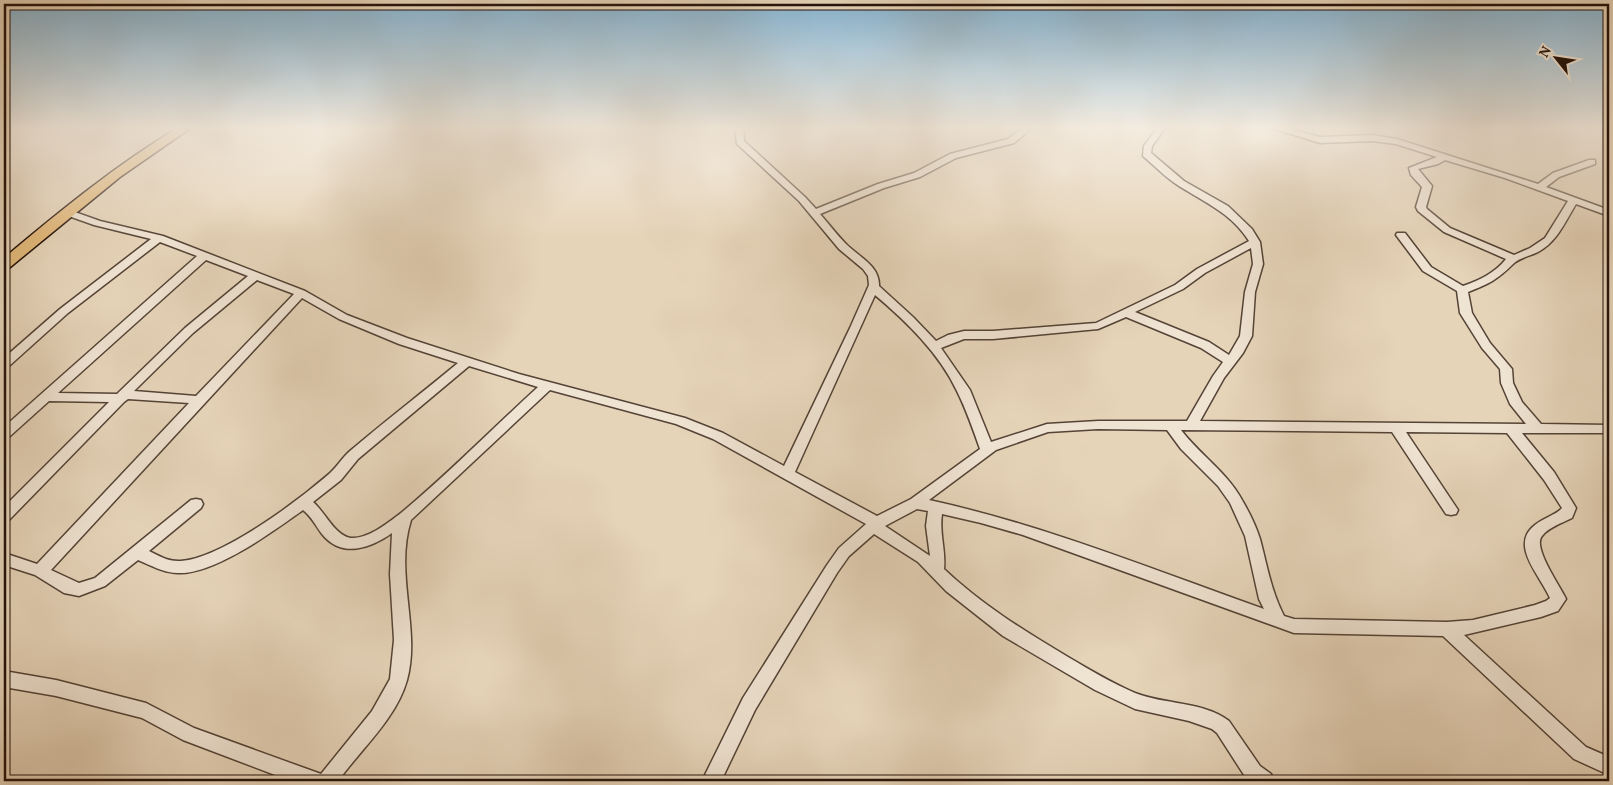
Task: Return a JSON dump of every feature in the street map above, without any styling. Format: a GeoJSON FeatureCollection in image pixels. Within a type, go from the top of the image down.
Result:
{"type":"FeatureCollection","features":[{"type":"Feature","properties":{"kind":"main road"},"geometry":{"type":"LineString","coordinates":[[4,265],[66,212],[133,164]]}},
{"type":"Feature","properties":{"kind":"street"},"geometry":{"type":"LineString","coordinates":[[765,164],[790,186],[843,247],[867,267],[873,276],[873,287],[833,379],[788,474]]}},
{"type":"Feature","properties":{"kind":"street"},"geometry":{"type":"LineString","coordinates":[[814,213],[881,186],[917,175],[939,164]]}},
{"type":"Feature","properties":{"kind":"street"},"geometry":{"type":"LineString","coordinates":[[1158,164],[1181,183],[1225,208],[1248,231],[1255,242],[1258,264],[1250,292],[1246,336],[1219,376],[1191,426]]}},
{"type":"Feature","properties":{"kind":"street"},"geometry":{"type":"LineString","coordinates":[[1429,164],[1413,168],[1414,173],[1427,186],[1426,195],[1421,207],[1422,211],[1447,230],[1515,258]]}},
{"type":"Feature","properties":{"kind":"street"},"geometry":{"type":"LineString","coordinates":[[1468,164],[1609,213]]}},
{"type":"Feature","properties":{"kind":"street"},"geometry":{"type":"LineString","coordinates":[[1539,187],[1556,175],[1587,164]]}},
{"type":"Feature","properties":{"kind":"street"},"geometry":{"type":"LineString","coordinates":[[1462,290],[1485,282],[1515,258],[1549,240],[1574,200]]}},
{"type":"Feature","properties":{"kind":"street"},"geometry":{"type":"LineString","coordinates":[[66,212],[98,224],[159,238],[300,293],[367,327],[468,362],[515,377],[548,384],[574,394],[680,421],[718,436],[875,524],[923,558],[936,572],[1009,631],[1114,692],[1136,701],[1189,713],[1218,723],[1253,772],[1264,781]]}},
{"type":"Feature","properties":{"kind":"street"},"geometry":{"type":"LineString","coordinates":[[1401,235],[1427,269],[1462,290],[1466,313],[1486,345],[1500,360],[1506,370],[1507,383],[1516,404],[1536,427]]}},
{"type":"Feature","properties":{"kind":"street"},"geometry":{"type":"LineString","coordinates":[[4,364],[64,311],[159,238]]}},
{"type":"Feature","properties":{"kind":"street"},"geometry":{"type":"LineString","coordinates":[[934,347],[952,338],[964,335],[993,335],[1098,326],[1179,287],[1201,271],[1255,242]]}},
{"type":"Feature","properties":{"kind":"street"},"geometry":{"type":"LineString","coordinates":[[4,434],[204,256]]}},
{"type":"Feature","properties":{"kind":"street"},"geometry":{"type":"LineString","coordinates":[[4,516],[183,338],[255,276]]}},
{"type":"Feature","properties":{"kind":"street"},"geometry":{"type":"LineString","coordinates":[[873,287],[908,319],[934,347],[959,381],[987,450]]}},
{"type":"Feature","properties":{"kind":"street"},"geometry":{"type":"LineString","coordinates":[[40,571],[80,532],[199,400],[300,293]]}},
{"type":"Feature","properties":{"kind":"street"},"geometry":{"type":"LineString","coordinates":[[1127,312],[1205,345],[1230,361]]}},
{"type":"Feature","properties":{"kind":"street"},"geometry":{"type":"LineString","coordinates":[[136,552],[175,567],[196,563],[236,545],[303,501],[336,476],[354,456],[468,362]]}},
{"type":"Feature","properties":{"kind":"street"},"geometry":{"type":"LineString","coordinates":[[303,501],[319,517],[329,532],[348,545],[354,546],[371,539],[405,517],[548,384]]}},
{"type":"Feature","properties":{"kind":"street"},"geometry":{"type":"LineString","coordinates":[[45,396],[124,396],[199,400]]}},
{"type":"Feature","properties":{"kind":"street"},"geometry":{"type":"LineString","coordinates":[[711,781],[749,704],[844,552],[875,524],[916,503],[987,450],[1048,428],[1098,425],[1609,429]]}},
{"type":"Feature","properties":{"kind":"street"},"geometry":{"type":"LineString","coordinates":[[1172,427],[1186,446],[1223,482],[1236,501],[1252,536],[1267,599],[1279,621]]}},
{"type":"Feature","properties":{"kind":"street"},"geometry":{"type":"LineString","coordinates":[[1396,427],[1452,510]]}},
{"type":"Feature","properties":{"kind":"street"},"geometry":{"type":"LineString","coordinates":[[916,503],[1027,531],[1142,570],[1294,626],[1473,628],[1535,612],[1552,606],[1558,599],[1550,580],[1532,555],[1531,547],[1532,540],[1540,527],[1567,514],[1570,508],[1510,427]]}},
{"type":"Feature","properties":{"kind":"street"},"geometry":{"type":"LineString","coordinates":[[4,559],[40,571],[70,588],[79,590],[100,582],[196,504]]}},
{"type":"Feature","properties":{"kind":"street"},"geometry":{"type":"LineString","coordinates":[[936,508],[932,526],[938,555],[936,572]]}},
{"type":"Feature","properties":{"kind":"street"},"geometry":{"type":"LineString","coordinates":[[327,781],[384,707],[399,680],[402,657],[398,560],[401,530],[405,517]]}},
{"type":"Feature","properties":{"kind":"street"},"geometry":{"type":"LineString","coordinates":[[1447,629],[1580,753],[1609,766]]}},
{"type":"Feature","properties":{"kind":"street"},"geometry":{"type":"LineString","coordinates":[[4,679],[56,688],[146,711],[189,734],[315,781]]}}]}
